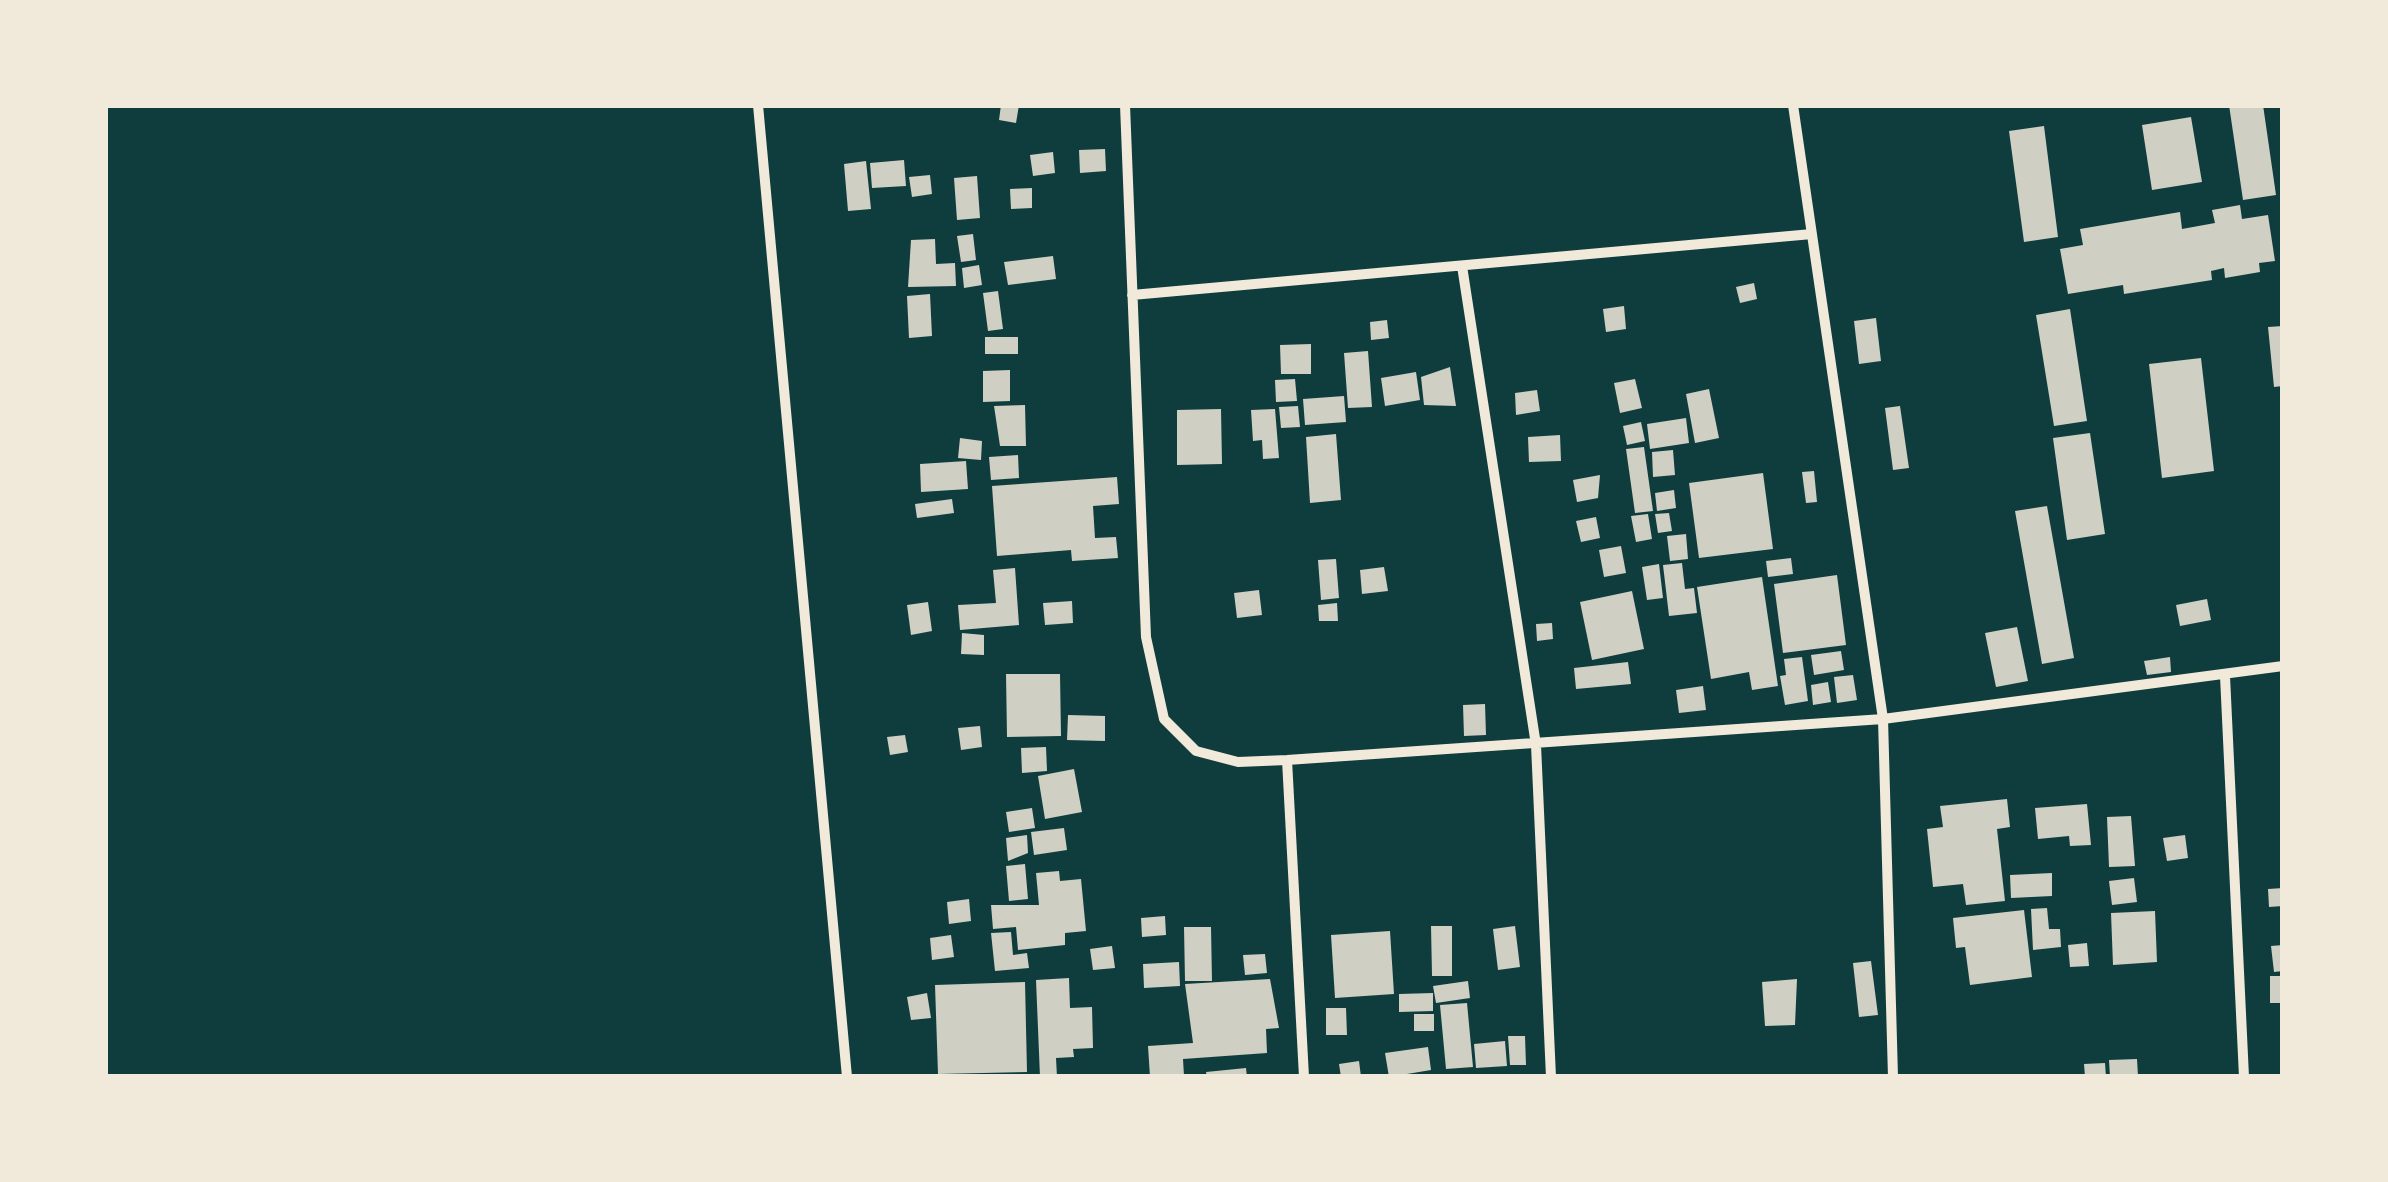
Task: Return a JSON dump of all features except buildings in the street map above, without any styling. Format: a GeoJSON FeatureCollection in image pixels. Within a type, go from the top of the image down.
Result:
{"type":"FeatureCollection","features":[{"type":"Feature","properties":{"kind":"street"},"geometry":{"type":"LineString","coordinates":[[758,105],[847,1077]]}},
{"type":"Feature","properties":{"kind":"street"},"geometry":{"type":"LineString","coordinates":[[1125,105],[1146,638],[1164,719],[1196,751],[1238,762],[1287,760],[1883,719],[2283,666]]}},
{"type":"Feature","properties":{"kind":"street"},"geometry":{"type":"LineString","coordinates":[[1793,105],[1883,719],[1894,1077]]}},
{"type":"Feature","properties":{"kind":"street"},"geometry":{"type":"LineString","coordinates":[[1132,295],[1812,234]]}},
{"type":"Feature","properties":{"kind":"street"},"geometry":{"type":"LineString","coordinates":[[1462,266],[1536,745],[1551,1077]]}},
{"type":"Feature","properties":{"kind":"street"},"geometry":{"type":"LineString","coordinates":[[2225,676],[2244,1077]]}},
{"type":"Feature","properties":{"kind":"street"},"geometry":{"type":"LineString","coordinates":[[1287,760],[1304,1077]]}}]}
